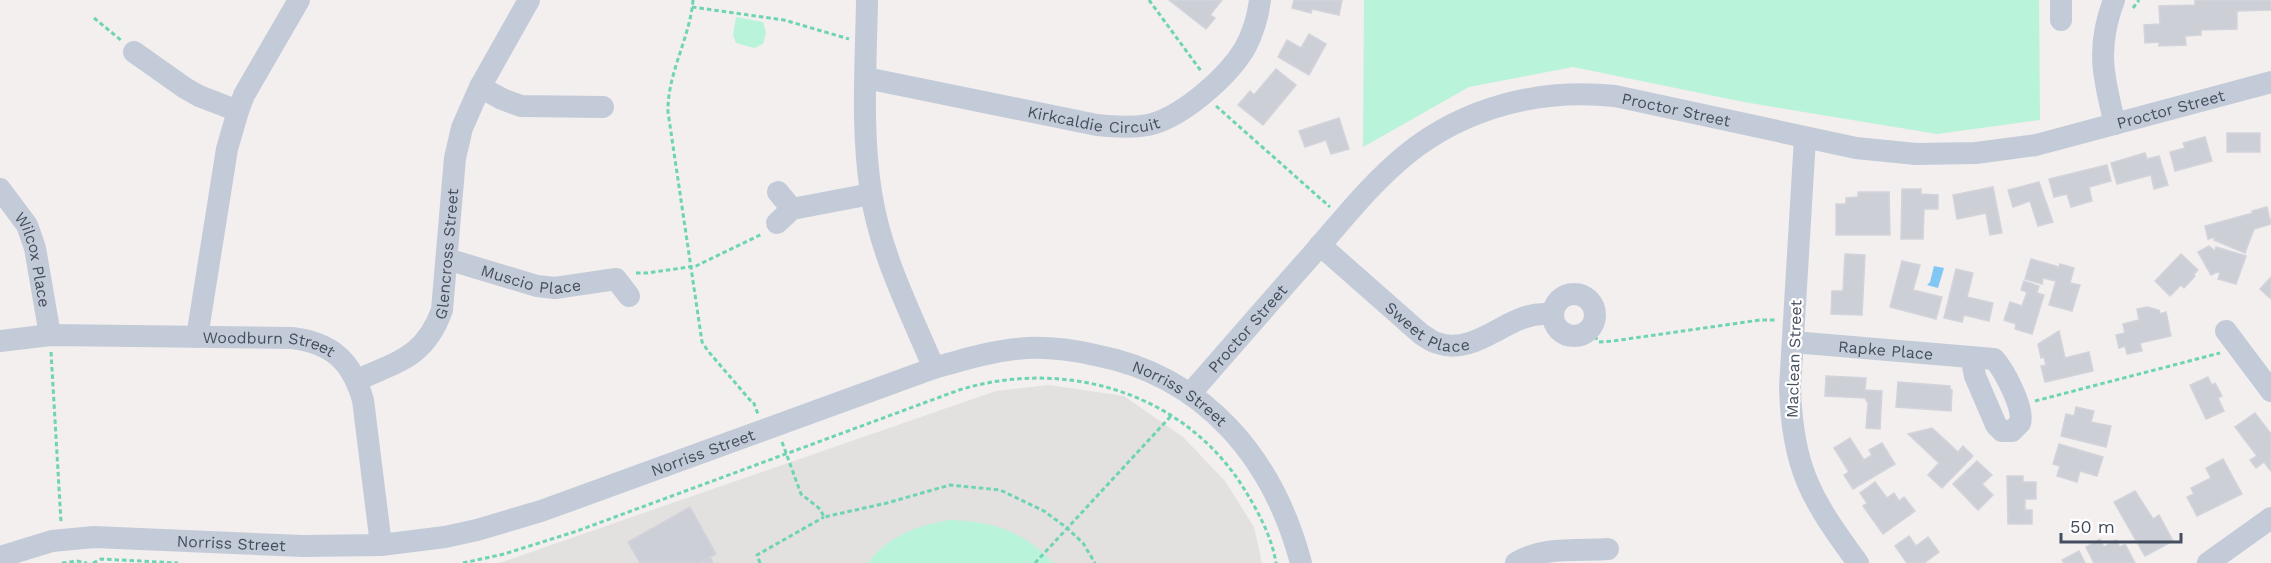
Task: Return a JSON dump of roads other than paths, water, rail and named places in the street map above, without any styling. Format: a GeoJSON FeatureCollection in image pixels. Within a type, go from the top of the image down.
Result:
{"type":"FeatureCollection","features":[{"type":"Feature","properties":{"kind":"street"},"geometry":{"type":"LineString","coordinates":[[197,337],[227,149],[238,111],[244,95],[299,0]]}},
{"type":"Feature","properties":{"kind":"street","name":"Glencross Street"},"geometry":{"type":"LineString","coordinates":[[357,380],[410,356],[424,344],[435,328],[442,310],[455,158],[462,128],[480,87],[529,0]]}},
{"type":"Feature","properties":{"kind":"street"},"geometry":{"type":"LineString","coordinates":[[867,0],[865,141],[871,194],[881,235],[895,275],[934,368]]}},
{"type":"Feature","properties":{"kind":"street","name":"Kirkcaldie Circuit"},"geometry":{"type":"LineString","coordinates":[[866,78],[1097,125],[1123,128],[1149,124],[1174,115],[1197,100],[1238,58],[1255,25],[1260,0]]}},
{"type":"Feature","properties":{"kind":"street"},"geometry":{"type":"LineString","coordinates":[[2112,5],[2106,21],[2101,53],[2105,85],[2115,124]]}},
{"type":"Feature","properties":{"kind":"street"},"geometry":{"type":"LineString","coordinates":[[134,52],[199,96],[238,111]]}},
{"type":"Feature","properties":{"kind":"street","name":"Proctor Street"},"geometry":{"type":"LineString","coordinates":[[1190,394],[1371,187],[1425,141],[1464,118],[1506,103],[1550,94],[1616,96],[1856,148],[1916,154],[1976,153],[2036,145],[2271,82]]}},
{"type":"Feature","properties":{"kind":"street"},"geometry":{"type":"LineString","coordinates":[[480,87],[501,99],[521,106],[603,107]]}},
{"type":"Feature","properties":{"kind":"street","name":"Maclean Street"},"geometry":{"type":"LineString","coordinates":[[1805,138],[1790,387],[1791,421],[1797,454],[1815,500],[1858,563]]}},
{"type":"Feature","properties":{"kind":"street","name":"Wilcox Place"},"geometry":{"type":"LineString","coordinates":[[0,189],[27,225],[35,248],[50,335]]}},
{"type":"Feature","properties":{"kind":"street"},"geometry":{"type":"LineString","coordinates":[[783,208],[871,194]]}},
{"type":"Feature","properties":{"kind":"street","name":"Sweet Place"},"geometry":{"type":"LineString","coordinates":[[1320,245],[1421,334],[1437,344],[1455,346],[1473,342],[1530,315],[1543,313],[1553,315]]}},
{"type":"Feature","properties":{"kind":"street","name":"Muscio Place"},"geometry":{"type":"LineString","coordinates":[[447,259],[537,286],[555,288],[622,277]]}},
{"type":"Feature","properties":{"kind":"street"},"geometry":{"type":"LineString","coordinates":[[1574,293],[1582,295],[1594,307],[1594,323],[1590,330],[1574,336],[1566,335],[1554,323],[1553,315],[1554,307],[1559,300],[1574,293]]}},
{"type":"Feature","properties":{"kind":"street","name":"Rapke Place"},"geometry":{"type":"LineString","coordinates":[[1794,332],[1978,359],[1973,366],[1974,375],[1996,425],[2002,431],[2012,431],[2020,423],[2022,417],[2019,406]]}},
{"type":"Feature","properties":{"kind":"street","name":"Woodburn Street"},"geometry":{"type":"LineString","coordinates":[[0,341],[50,335],[292,338],[311,340],[329,348],[345,362],[357,380],[363,400],[381,545]]}},
{"type":"Feature","properties":{"kind":"street"},"geometry":{"type":"LineString","coordinates":[[2230,337],[2271,391]]}},
{"type":"Feature","properties":{"kind":"street","name":"Norriss Street"},"geometry":{"type":"LineString","coordinates":[[0,557],[52,541],[94,537],[303,546],[381,545],[445,537],[541,511],[934,368],[986,353],[1028,348],[1070,350],[1112,358],[1132,365],[1171,382],[1217,415],[1241,440],[1263,470],[1284,511],[1301,563]]}},
{"type":"Feature","properties":{"kind":"street"},"geometry":{"type":"LineString","coordinates":[[2208,563],[2271,518]]}},
{"type":"Feature","properties":{"kind":"street"},"geometry":{"type":"LineString","coordinates":[[1516,563],[1527,555],[1543,552],[1608,549]]}},
{"type":"Feature","properties":{"kind":"water"},"geometry":{"type":"Polygon","coordinates":[[[1934,266],[1944,268],[1938,288],[1927,285],[1934,266]]]}}]}
